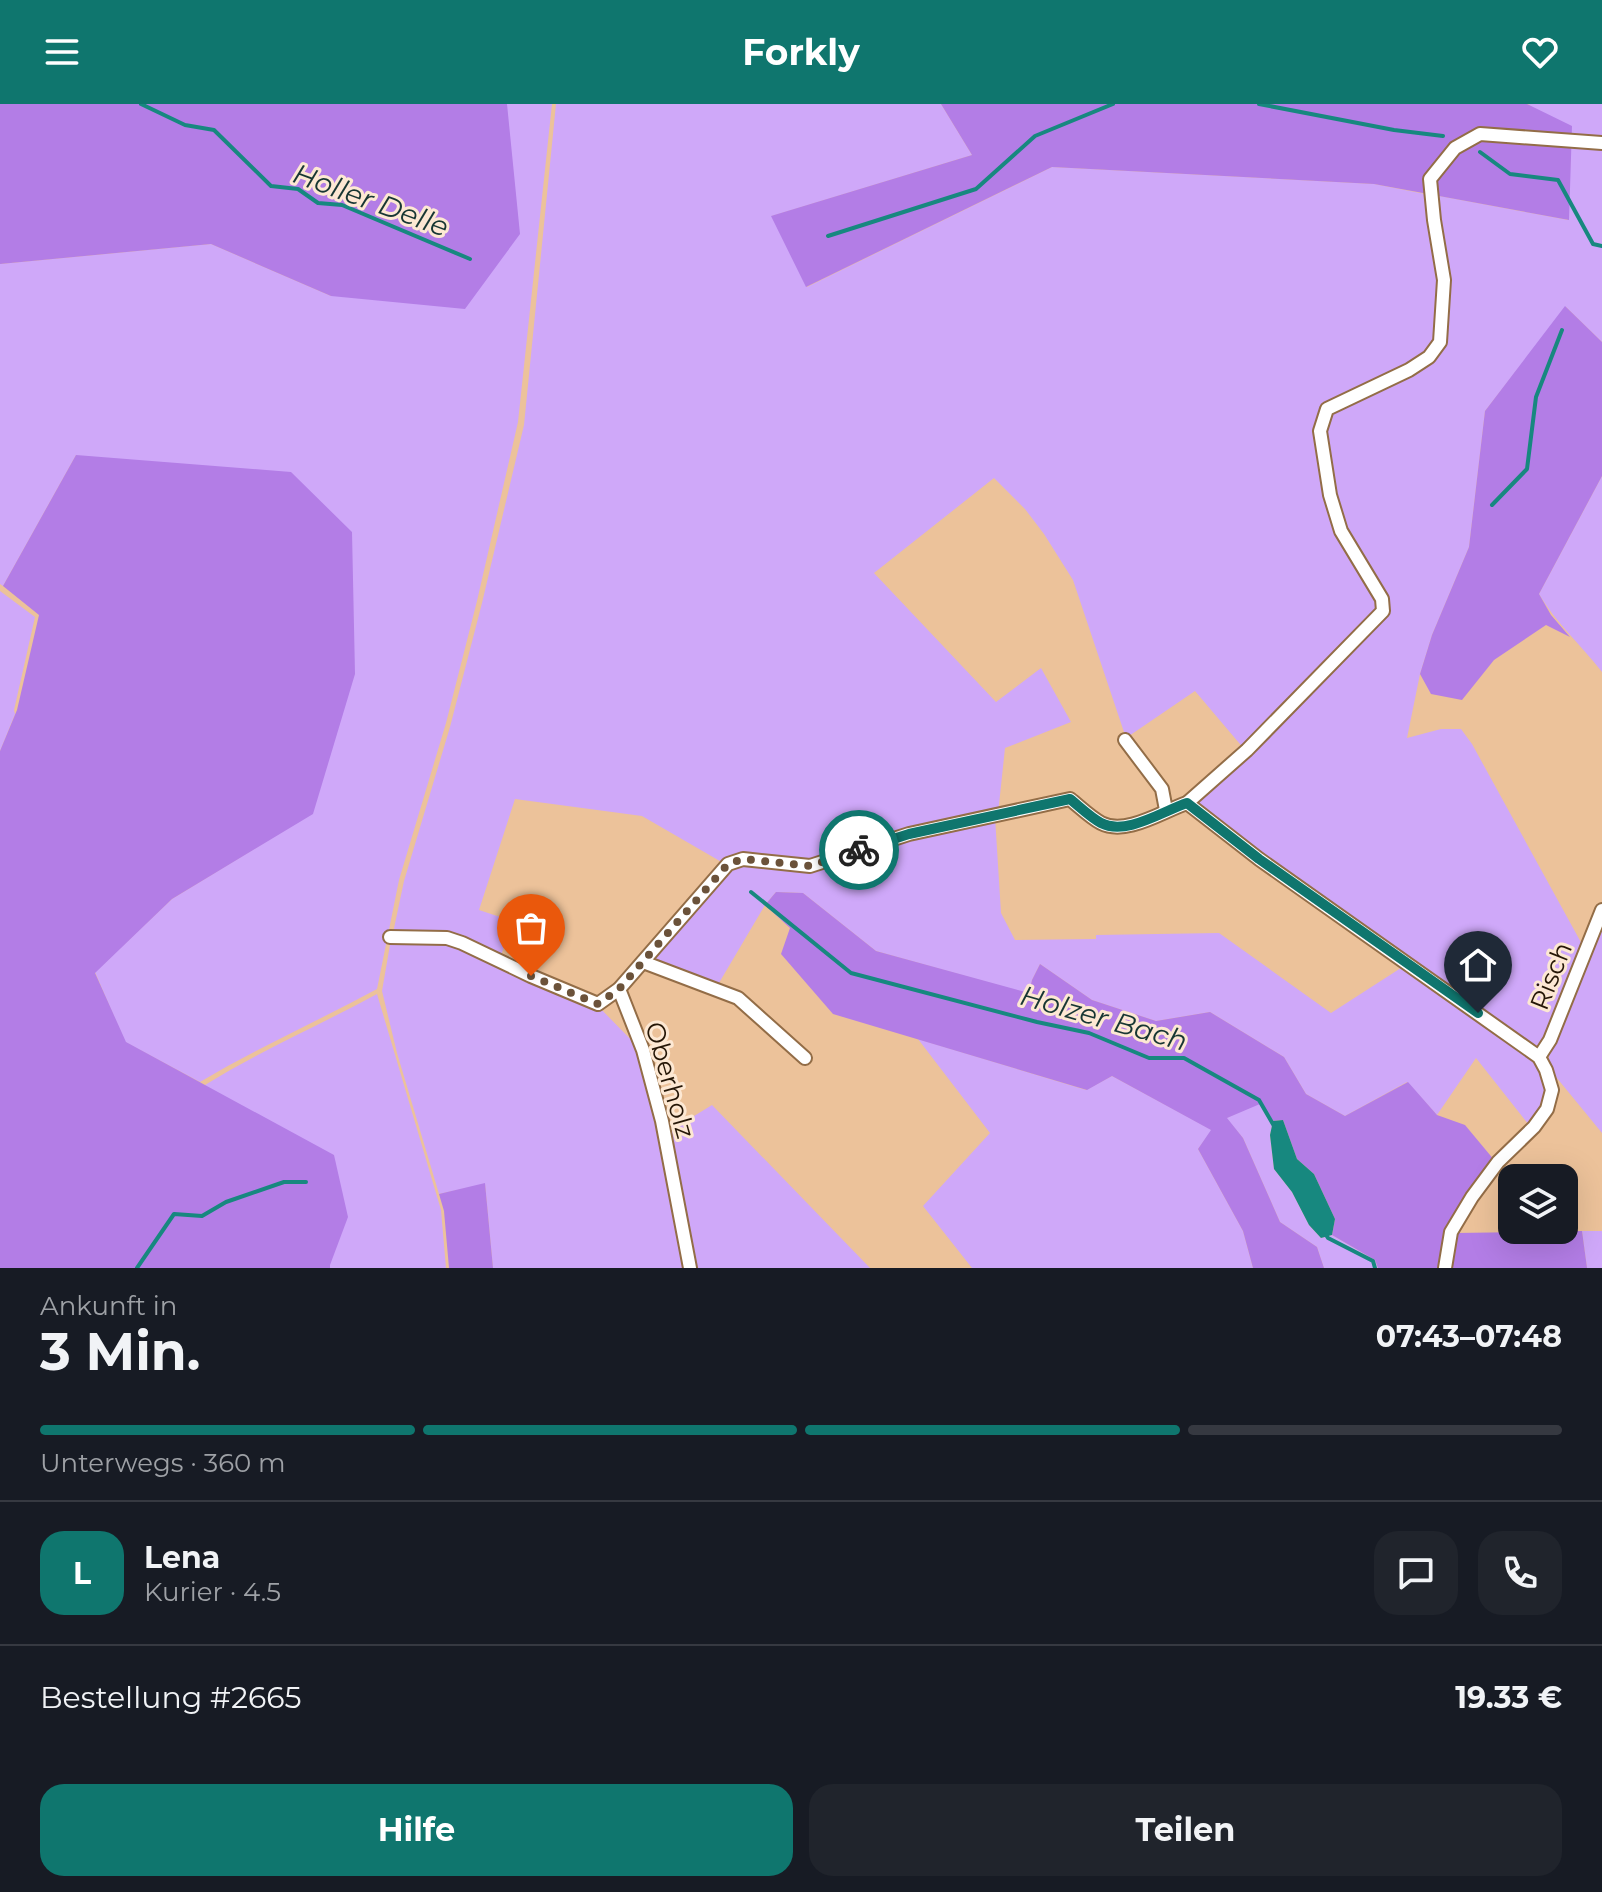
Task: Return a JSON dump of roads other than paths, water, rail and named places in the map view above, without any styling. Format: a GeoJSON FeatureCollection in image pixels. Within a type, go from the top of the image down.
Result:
{"type":"FeatureCollection","features":[{"type":"Feature","properties":{"kind":"street"},"geometry":{"type":"LineString","coordinates":[[390,937],[447,938],[598,1004],[619,989],[728,864],[743,859],[810,866],[909,834],[1070,799],[1103,824],[1122,827],[1187,803],[1247,750],[1383,611],[1382,599],[1341,531],[1330,495],[1320,431],[1327,409],[1409,370],[1429,357],[1440,342],[1444,280],[1430,179],[1455,148],[1480,134],[1602,143]]}},
{"type":"Feature","properties":{"kind":"street"},"geometry":{"type":"LineString","coordinates":[[1125,740],[1162,789],[1166,810]]}},
{"type":"Feature","properties":{"kind":"street"},"geometry":{"type":"LineString","coordinates":[[1187,803],[1259,859],[1539,1057],[1552,1090],[1547,1109],[1534,1127],[1498,1162],[1472,1197],[1451,1232],[1445,1268]]}},
{"type":"Feature","properties":{"kind":"street","name":"Risch"},"geometry":{"type":"LineString","coordinates":[[1539,1057],[1550,1040],[1602,910]]}},
{"type":"Feature","properties":{"kind":"street"},"geometry":{"type":"LineString","coordinates":[[643,962],[738,998],[805,1058]]}},
{"type":"Feature","properties":{"kind":"street","name":"Oberholz"},"geometry":{"type":"LineString","coordinates":[[619,989],[643,1050],[659,1107],[690,1268]]}},
{"type":"Feature","properties":{"kind":"water"},"geometry":{"type":"Polygon","coordinates":[[[1283,1120],[1297,1159],[1314,1174],[1335,1219],[1332,1235],[1321,1238],[1309,1225],[1292,1192],[1274,1169],[1270,1135],[1273,1121],[1283,1120]]]}},
{"type":"Feature","properties":{"kind":"waterway","name":"Holler Delle"},"geometry":{"type":"LineString","coordinates":[[141,104],[185,125],[214,130],[271,186],[298,189],[318,203],[342,205],[470,259]]}},
{"type":"Feature","properties":{"kind":"waterway"},"geometry":{"type":"LineString","coordinates":[[828,236],[976,189],[1035,136],[1113,104]]}},
{"type":"Feature","properties":{"kind":"waterway"},"geometry":{"type":"LineString","coordinates":[[1259,104],[1394,130],[1443,136]]}},
{"type":"Feature","properties":{"kind":"waterway"},"geometry":{"type":"LineString","coordinates":[[1480,152],[1510,174],[1558,180],[1593,244],[1602,246]]}},
{"type":"Feature","properties":{"kind":"waterway"},"geometry":{"type":"LineString","coordinates":[[1492,505],[1527,469],[1536,397],[1562,330]]}},
{"type":"Feature","properties":{"kind":"waterway","name":"Holzer Bach"},"geometry":{"type":"LineString","coordinates":[[751,892],[851,973],[1089,1033],[1149,1058],[1184,1058],[1259,1100],[1274,1126]]}},
{"type":"Feature","properties":{"kind":"waterway"},"geometry":{"type":"LineString","coordinates":[[137,1268],[174,1214],[202,1216],[226,1202],[284,1182],[306,1182]]}},
{"type":"Feature","properties":{"kind":"waterway","name":"Holzer Bach"},"geometry":{"type":"LineString","coordinates":[[1326,1235],[1373,1261],[1375,1268]]}}]}
